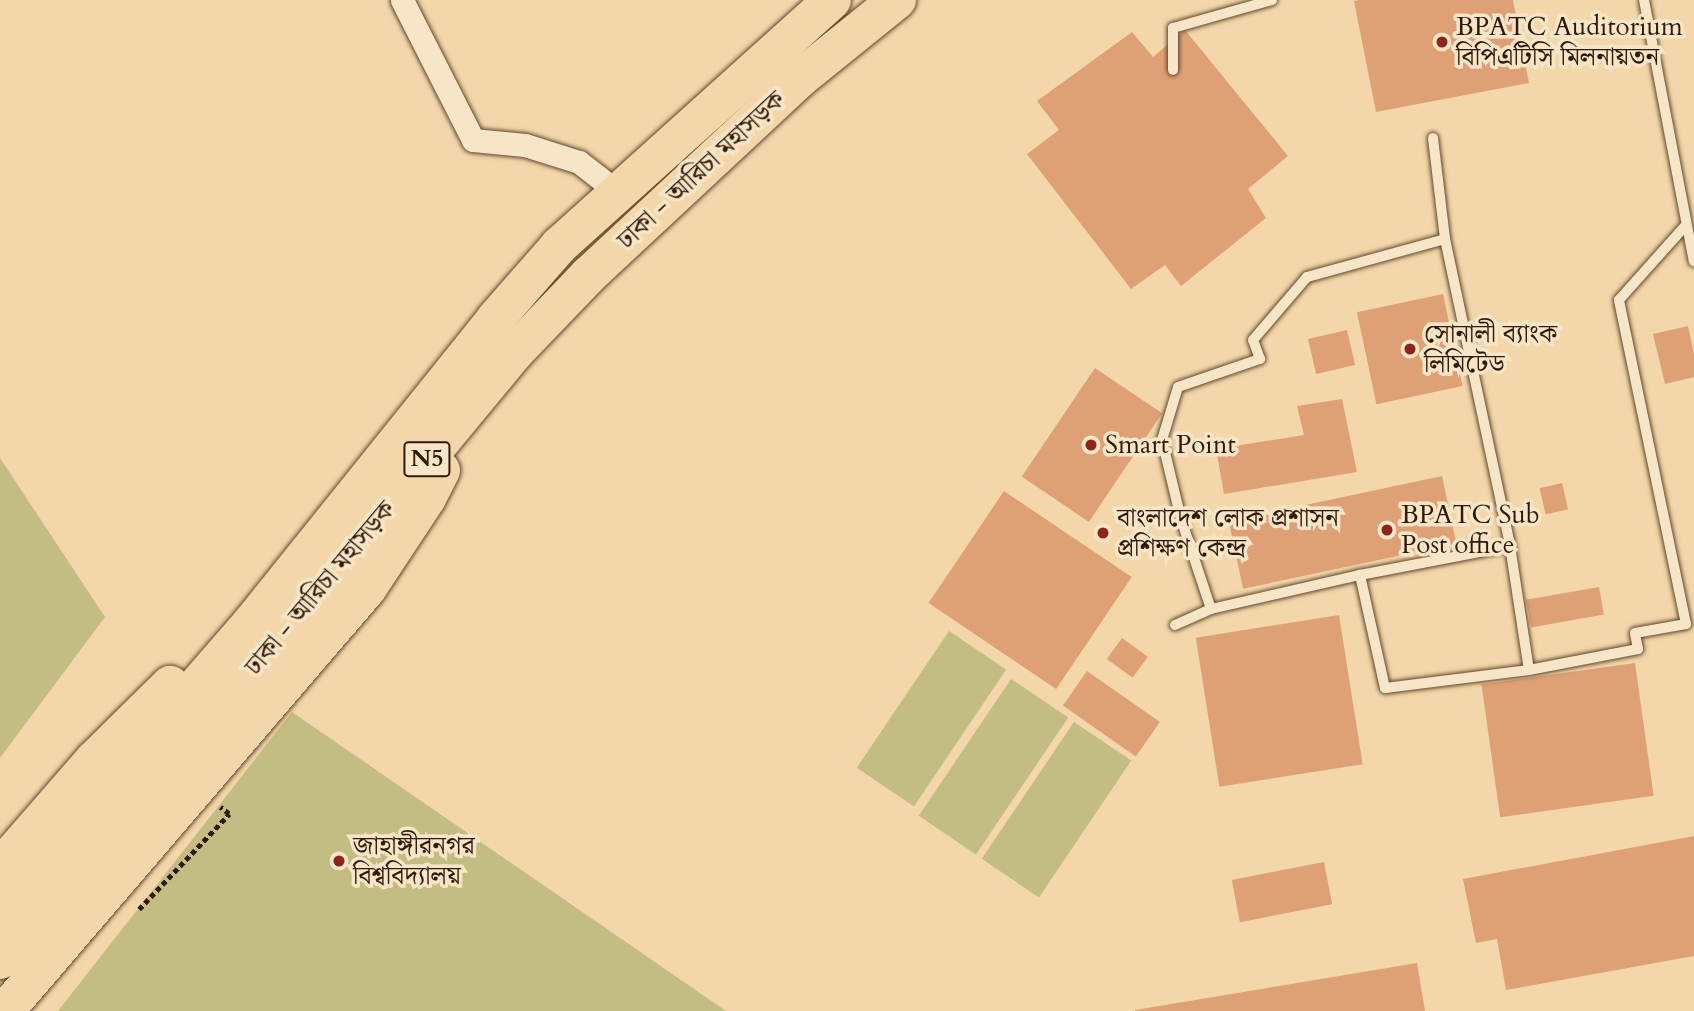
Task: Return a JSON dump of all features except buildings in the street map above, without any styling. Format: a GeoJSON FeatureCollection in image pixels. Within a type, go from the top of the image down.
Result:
{"type":"FeatureCollection","features":[{"type":"Feature","properties":{"kind":"highway","name":"ঢাকা - আরিচা মহাসড়ক"},"geometry":{"type":"LineString","coordinates":[[0,912],[251,622],[496,318],[559,246],[832,0]]}},
{"type":"Feature","properties":{"kind":"highway","name":"ঢাকা - আরিচা মহাসড়ক"},"geometry":{"type":"LineString","coordinates":[[0,960],[242,683],[516,351],[589,275],[799,79],[897,0]]}},
{"type":"Feature","properties":{"kind":"highway"},"geometry":{"type":"LineString","coordinates":[[5,1011],[367,589],[427,498],[481,394]]}},
{"type":"Feature","properties":{"kind":"highway"},"geometry":{"type":"LineString","coordinates":[[0,868],[146,706],[201,658],[251,622]]}},
{"type":"Feature","properties":{"kind":"street"},"geometry":{"type":"LineString","coordinates":[[402,0],[473,140],[525,145],[579,162],[619,192]]}},
{"type":"Feature","properties":{"kind":"lane"},"geometry":{"type":"LineString","coordinates":[[1173,70],[1173,27],[1272,0]]}},
{"type":"Feature","properties":{"kind":"lane"},"geometry":{"type":"LineString","coordinates":[[1644,0],[1694,261]]}},
{"type":"Feature","properties":{"kind":"lane"},"geometry":{"type":"LineString","coordinates":[[1433,138],[1445,239],[1510,546],[1529,670]]}},
{"type":"Feature","properties":{"kind":"lane"},"geometry":{"type":"LineString","coordinates":[[1360,575],[1385,688],[1529,670],[1638,649],[1635,633],[1686,624],[1619,300],[1686,225]]}},
{"type":"Feature","properties":{"kind":"lane"},"geometry":{"type":"LineString","coordinates":[[1211,609],[1181,519],[1162,440],[1178,387],[1260,359],[1254,340],[1307,277],[1445,239]]}},
{"type":"Feature","properties":{"kind":"lane"},"geometry":{"type":"LineString","coordinates":[[1175,625],[1211,609],[1360,575],[1510,546]]}},
{"type":"Feature","properties":{"kind":"shaded area"},"geometry":{"type":"Polygon","coordinates":[[[0,458],[105,617],[0,758],[0,458]]]}},
{"type":"Feature","properties":{"kind":"shaded area"},"geometry":{"type":"Polygon","coordinates":[[[949,631],[1006,670],[914,806],[857,768],[949,631]]]}},
{"type":"Feature","properties":{"kind":"shaded area"},"geometry":{"type":"Polygon","coordinates":[[[1011,679],[1068,718],[976,854],[919,816],[1011,679]]]}},
{"type":"Feature","properties":{"kind":"shaded area","name":"জাহাঙ্গীরনগর বিশ্ববিদ্যালয়"},"geometry":{"type":"Polygon","coordinates":[[[292,712],[726,1011],[58,1011],[292,712]]]}},
{"type":"Feature","properties":{"kind":"shaded area"},"geometry":{"type":"Polygon","coordinates":[[[1074,722],[1131,761],[1039,897],[982,859],[1074,722]]]}},
{"type":"Feature","properties":{"kind":"place","name":"BPATC Auditorium বিপিএটিসি মিলনায়তন"},"geometry":{"type":"Point","coordinates":[1442,42]}},
{"type":"Feature","properties":{"kind":"place","name":"সোনালী ব্যাংক লিমিটেড"},"geometry":{"type":"Point","coordinates":[1410,349]}},
{"type":"Feature","properties":{"kind":"place","name":"Smart Point"},"geometry":{"type":"Point","coordinates":[1091,445]}},
{"type":"Feature","properties":{"kind":"place","name":"BPATC Sub Post office"},"geometry":{"type":"Point","coordinates":[1387,530]}},
{"type":"Feature","properties":{"kind":"place","name":"বাংলাদেশ লোক প্রশাসন প্রশিক্ষণ কেন্দ্র"},"geometry":{"type":"Point","coordinates":[1103,533]}},
{"type":"Feature","properties":{"kind":"place","name":"জাহাঙ্গীরনগর বিশ্ববিদ্যালয়"},"geometry":{"type":"Point","coordinates":[339,861]}}]}
